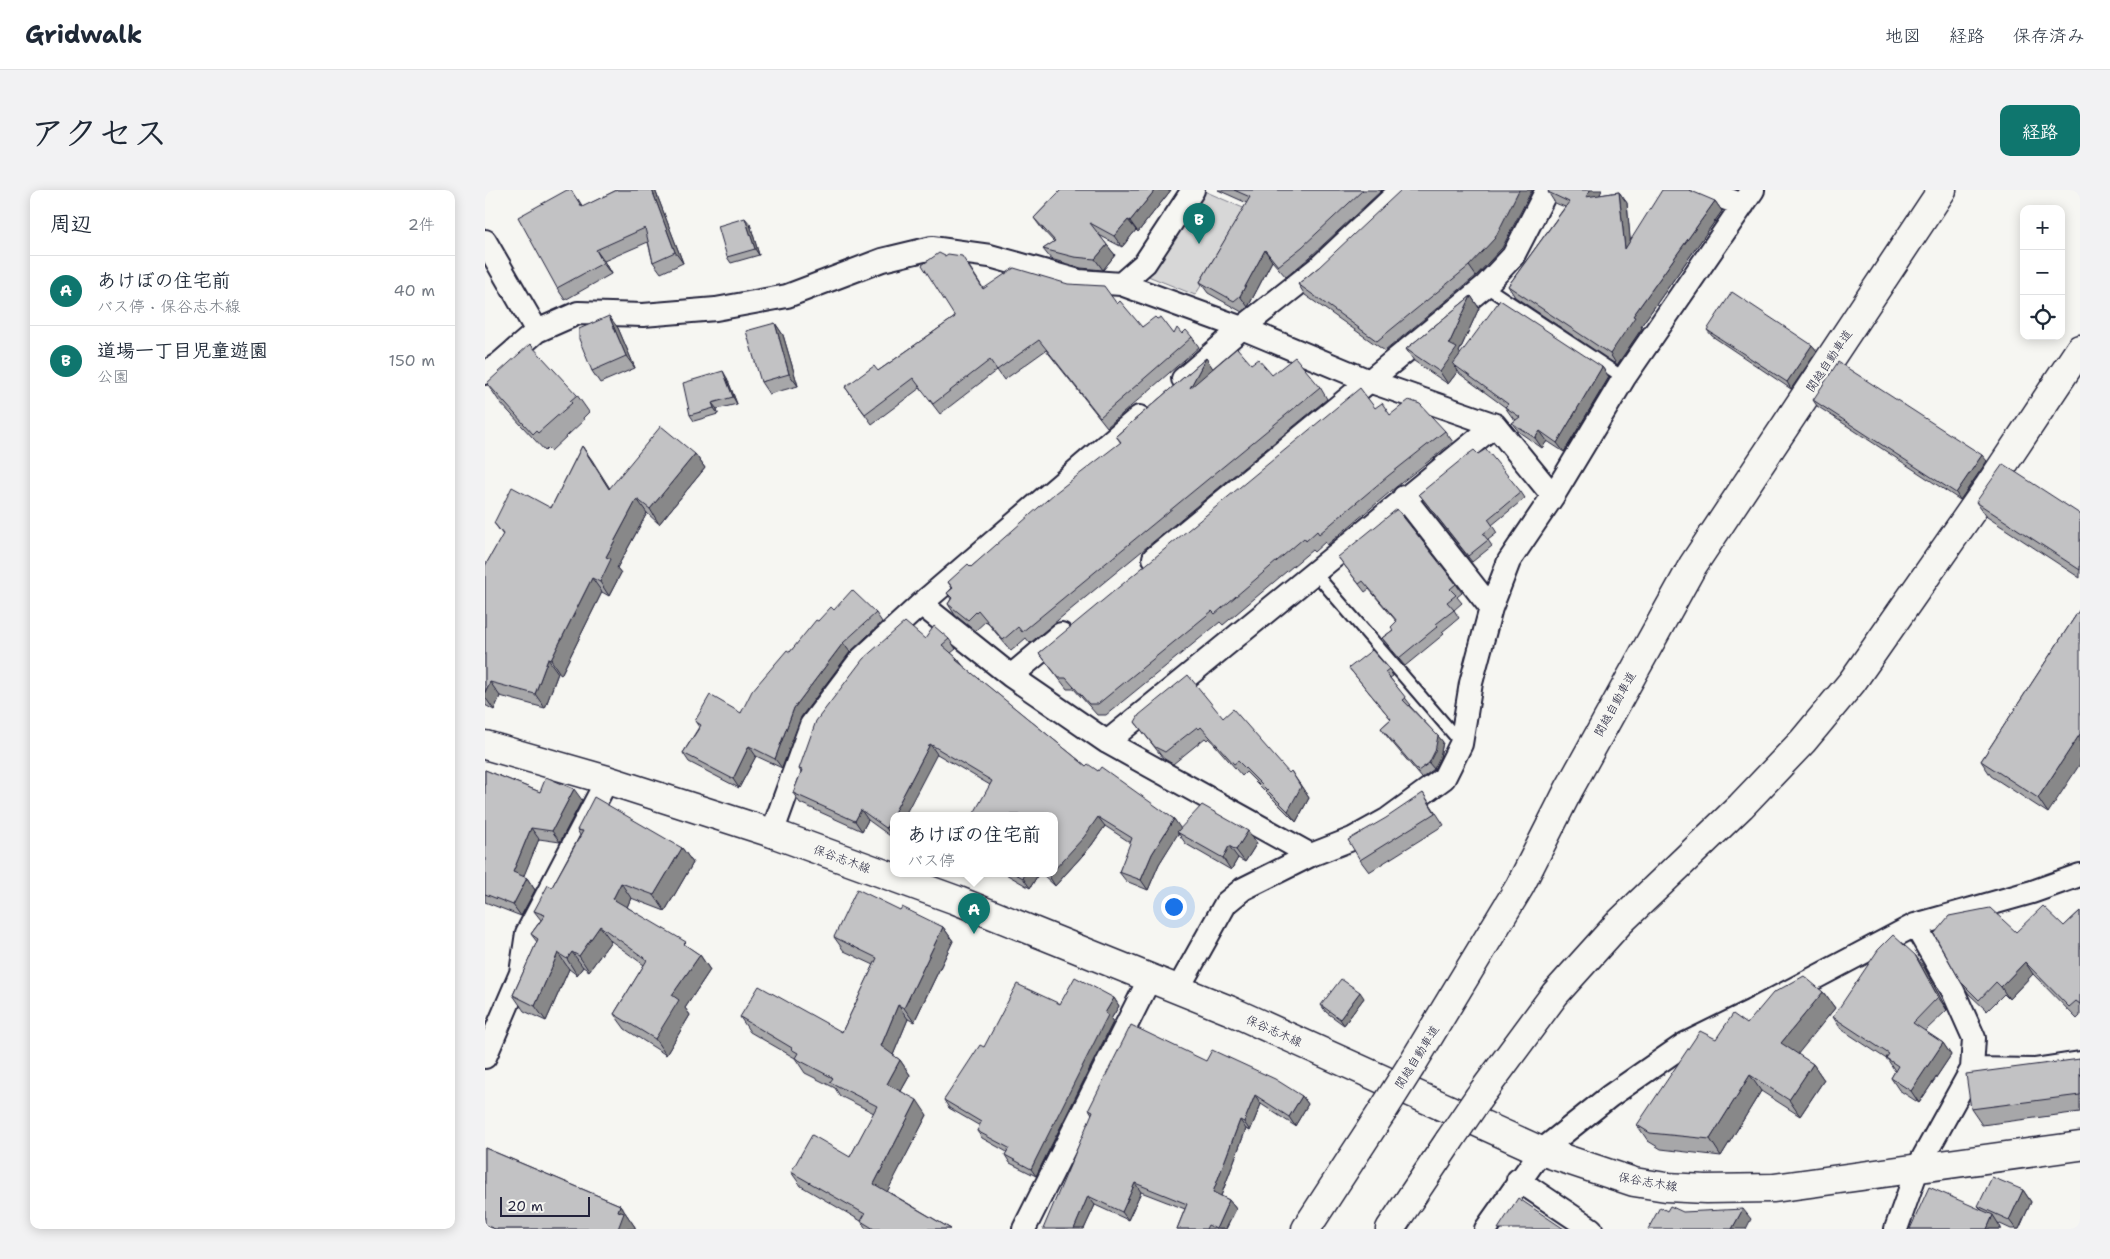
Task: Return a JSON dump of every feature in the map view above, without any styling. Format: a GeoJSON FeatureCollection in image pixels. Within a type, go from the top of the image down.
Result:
{"type":"FeatureCollection","features":[{"type":"Feature","properties":{"kind":"main road","name":"関越自動車道"},"geometry":{"type":"LineString","coordinates":[[1307,1229],[1411,1066],[1520,886],[1569,789],[1693,565],[1943,190]]}},
{"type":"Feature","properties":{"kind":"main road"},"geometry":{"type":"LineString","coordinates":[[1390,1229],[1479,1097],[1555,994],[1619,924],[1741,806],[1796,749],[1852,682],[1989,486],[2080,349]]}},
{"type":"Feature","properties":{"kind":"main road","name":"保谷志木線"},"geometry":{"type":"LineString","coordinates":[[485,745],[607,780],[772,833],[890,876]]}},
{"type":"Feature","properties":{"kind":"main road","name":"保谷志木線"},"geometry":{"type":"LineString","coordinates":[[893,877],[956,900],[1178,989],[1541,1151],[1634,1182],[1666,1187],[1706,1189],[1774,1188],[2080,1146]]}},
{"type":"Feature","properties":{"kind":"street"},"geometry":{"type":"LineString","coordinates":[[1121,284],[1145,263],[1193,190]]}},
{"type":"Feature","properties":{"kind":"street"},"geometry":{"type":"LineString","coordinates":[[772,833],[811,725],[860,660],[921,604],[1242,328],[1318,268],[1401,190]]}},
{"type":"Feature","properties":{"kind":"street"},"geometry":{"type":"LineString","coordinates":[[1140,569],[1485,286],[1513,256],[1547,190]]}},
{"type":"Feature","properties":{"kind":"street"},"geometry":{"type":"LineString","coordinates":[[1178,989],[1225,903],[1243,889],[1311,855],[1352,839],[1388,819],[1444,778],[1461,744],[1471,683],[1491,608],[1509,561],[1553,496],[1624,378],[1748,197],[1702,190]]}},
{"type":"Feature","properties":{"kind":"street"},"geometry":{"type":"LineString","coordinates":[[485,240],[537,331]]}},
{"type":"Feature","properties":{"kind":"street"},"geometry":{"type":"LineString","coordinates":[[485,373],[499,364],[537,331],[578,314],[652,314],[716,309],[787,296],[882,260],[932,248],[990,256],[1079,281],[1121,284],[1242,328],[1369,381],[1495,425],[1553,496]]}},
{"type":"Feature","properties":{"kind":"street"},"geometry":{"type":"LineString","coordinates":[[1107,742],[1404,497],[1495,425]]}},
{"type":"Feature","properties":{"kind":"street"},"geometry":{"type":"LineString","coordinates":[[1404,497],[1491,608]]}},
{"type":"Feature","properties":{"kind":"street"},"geometry":{"type":"LineString","coordinates":[[921,604],[1011,676],[1107,742],[1311,855]]}},
{"type":"Feature","properties":{"kind":"street"},"geometry":{"type":"LineString","coordinates":[[1011,676],[1079,619]]}},
{"type":"Feature","properties":{"kind":"street"},"geometry":{"type":"LineString","coordinates":[[485,1057],[521,973],[527,933],[607,780]]}},
{"type":"Feature","properties":{"kind":"street"},"geometry":{"type":"LineString","coordinates":[[1486,1229],[1541,1151],[1610,1096],[1685,1044],[1752,1012],[1915,925],[2032,892],[2080,874]]}},
{"type":"Feature","properties":{"kind":"street"},"geometry":{"type":"LineString","coordinates":[[1896,1229],[1917,1167],[1972,1069],[1974,1038],[1953,991],[1915,925]]}},
{"type":"Feature","properties":{"kind":"street"},"geometry":{"type":"LineString","coordinates":[[1024,1229],[1150,978]]}},
{"type":"Feature","properties":{"kind":"street"},"geometry":{"type":"LineString","coordinates":[[1972,1069],[2034,1070],[2080,1063]]}},
{"type":"Feature","properties":{"kind":"street"},"geometry":{"type":"LineString","coordinates":[[1519,1180],[1591,1229]]}},
{"type":"Feature","properties":{"kind":"lane"},"geometry":{"type":"LineString","coordinates":[[1485,286],[1624,378]]}},
{"type":"Feature","properties":{"kind":"lane"},"geometry":{"type":"LineString","coordinates":[[1314,572],[1461,744]]}},
{"type":"Feature","properties":{"kind":"shaded area"},"geometry":{"type":"Polygon","coordinates":[[[1202,190],[1250,211],[1195,295],[1148,276],[1202,190]]]}},
{"type":"Feature","properties":{"kind":"building"},"geometry":{"type":"Polygon","coordinates":[[[567,190],[571,190],[582,207],[617,190],[652,190],[675,252],[653,262],[645,228],[596,250],[603,263],[557,288],[518,217],[567,190]]]}},
{"type":"Feature","properties":{"kind":"building"},"geometry":{"type":"Polygon","coordinates":[[[1061,190],[1155,190],[1130,221],[1128,220],[1114,236],[1090,223],[1107,245],[1095,259],[1074,257],[1043,249],[1055,241],[1034,218],[1061,190]]]}},
{"type":"Feature","properties":{"kind":"building"},"geometry":{"type":"Polygon","coordinates":[[[1234,190],[1363,190],[1302,247],[1278,266],[1265,250],[1240,296],[1234,301],[1200,282],[1250,197],[1234,190]]]}},
{"type":"Feature","properties":{"kind":"building"},"geometry":{"type":"Polygon","coordinates":[[[1401,190],[1519,190],[1495,238],[1469,266],[1377,341],[1298,284],[1319,267],[1401,190]]]}},
{"type":"Feature","properties":{"kind":"building"},"geometry":{"type":"Polygon","coordinates":[[[1549,190],[1590,190],[1586,197],[1619,192],[1625,249],[1662,190],[1689,190],[1715,201],[1633,316],[1635,317],[1610,354],[1508,286],[1569,202],[1548,192],[1549,190]]]}},
{"type":"Feature","properties":{"kind":"building"},"geometry":{"type":"Polygon","coordinates":[[[745,218],[755,249],[727,257],[718,226],[745,218]]]}},
{"type":"Feature","properties":{"kind":"building"},"geometry":{"type":"Polygon","coordinates":[[[939,253],[945,256],[948,254],[962,256],[983,289],[1014,268],[1068,284],[1104,286],[1117,304],[1120,301],[1142,327],[1155,317],[1157,319],[1161,317],[1174,334],[1177,328],[1182,334],[1186,330],[1192,337],[1100,417],[1039,340],[997,370],[990,360],[933,404],[913,378],[865,414],[845,387],[874,366],[878,371],[955,317],[922,265],[939,253]]]}},
{"type":"Feature","properties":{"kind":"building"},"geometry":{"type":"Polygon","coordinates":[[[1732,292],[1812,345],[1787,382],[1707,330],[1732,292]]]}},
{"type":"Feature","properties":{"kind":"building"},"geometry":{"type":"Polygon","coordinates":[[[1471,296],[1449,344],[1457,348],[1440,372],[1406,349],[1471,296]]]}},
{"type":"Feature","properties":{"kind":"building"},"geometry":{"type":"Polygon","coordinates":[[[1500,300],[1602,367],[1557,443],[1540,431],[1535,438],[1512,423],[1520,417],[1505,407],[1508,404],[1453,364],[1500,300]]]}},
{"type":"Feature","properties":{"kind":"building"},"geometry":{"type":"Polygon","coordinates":[[[609,316],[626,356],[592,371],[579,339],[579,329],[609,316]]]}},
{"type":"Feature","properties":{"kind":"building"},"geometry":{"type":"Polygon","coordinates":[[[775,323],[789,374],[761,382],[746,331],[775,323]]]}},
{"type":"Feature","properties":{"kind":"building"},"geometry":{"type":"Polygon","coordinates":[[[530,344],[577,395],[570,401],[572,403],[538,433],[536,431],[533,434],[487,383],[530,344]]]}},
{"type":"Feature","properties":{"kind":"building"},"geometry":{"type":"Polygon","coordinates":[[[1237,348],[1251,364],[1258,359],[1272,375],[1295,357],[1320,387],[1022,632],[1018,627],[1003,640],[978,610],[968,620],[948,604],[952,598],[947,593],[953,588],[948,582],[968,564],[971,567],[1055,493],[1121,442],[1116,436],[1206,358],[1190,388],[1237,348]]]}},
{"type":"Feature","properties":{"kind":"building"},"geometry":{"type":"Polygon","coordinates":[[[1838,362],[1982,455],[1956,493],[1813,400],[1838,362]]]}},
{"type":"Feature","properties":{"kind":"building"},"geometry":{"type":"Polygon","coordinates":[[[723,371],[733,397],[712,403],[714,408],[690,415],[683,383],[723,371]]]}},
{"type":"Feature","properties":{"kind":"building"},"geometry":{"type":"Polygon","coordinates":[[[1360,388],[1375,408],[1382,403],[1390,415],[1409,400],[1420,404],[1445,431],[1319,534],[1317,531],[1306,541],[1304,538],[1215,614],[1212,611],[1098,704],[1089,704],[1066,678],[1059,678],[1039,653],[1360,388]]]}},
{"type":"Feature","properties":{"kind":"building"},"geometry":{"type":"Polygon","coordinates":[[[661,426],[695,454],[650,509],[637,499],[606,557],[611,559],[600,582],[592,578],[551,660],[548,659],[535,694],[490,682],[485,692],[485,566],[503,534],[494,523],[512,487],[551,508],[582,446],[609,489],[661,426]]]}},
{"type":"Feature","properties":{"kind":"building"},"geometry":{"type":"Polygon","coordinates":[[[1486,449],[1521,492],[1488,519],[1493,526],[1483,534],[1488,540],[1468,556],[1419,494],[1474,450],[1478,454],[1486,449]]]}},
{"type":"Feature","properties":{"kind":"building"},"geometry":{"type":"Polygon","coordinates":[[[2003,464],[2080,514],[2080,570],[1976,502],[2003,464]]]}},
{"type":"Feature","properties":{"kind":"building"},"geometry":{"type":"Polygon","coordinates":[[[1397,509],[1456,584],[1450,589],[1456,595],[1447,602],[1454,610],[1436,624],[1438,626],[1399,658],[1382,638],[1393,630],[1391,627],[1397,621],[1363,581],[1359,584],[1338,557],[1397,509]]]}},
{"type":"Feature","properties":{"kind":"building"},"geometry":{"type":"Polygon","coordinates":[[[852,590],[876,613],[843,643],[794,708],[775,759],[749,746],[733,779],[683,753],[701,725],[695,721],[710,695],[741,713],[752,691],[787,650],[790,652],[816,620],[818,621],[831,607],[834,610],[852,590]]]}},
{"type":"Feature","properties":{"kind":"building"},"geometry":{"type":"Polygon","coordinates":[[[2080,609],[2080,734],[2038,798],[1981,761],[2080,609]]]}},
{"type":"Feature","properties":{"kind":"building"},"geometry":{"type":"Polygon","coordinates":[[[905,622],[925,639],[934,626],[949,639],[942,645],[957,658],[956,660],[1086,766],[1088,764],[1098,771],[1101,767],[1174,819],[1152,854],[1141,880],[1119,872],[1132,838],[1098,817],[1084,837],[1058,866],[1058,812],[975,812],[992,781],[930,744],[894,812],[890,812],[890,820],[886,828],[861,810],[855,821],[793,793],[802,770],[799,769],[816,721],[863,659],[905,622]]]}},
{"type":"Feature","properties":{"kind":"building"},"geometry":{"type":"Polygon","coordinates":[[[1372,650],[1389,669],[1385,672],[1406,698],[1403,700],[1438,736],[1435,751],[1429,763],[1418,771],[1381,728],[1391,719],[1349,668],[1372,650]]]}},
{"type":"Feature","properties":{"kind":"building"},"geometry":{"type":"Polygon","coordinates":[[[1188,675],[1223,718],[1233,709],[1289,773],[1291,771],[1301,787],[1288,811],[1238,761],[1234,764],[1201,727],[1199,729],[1197,727],[1165,752],[1155,747],[1135,722],[1139,715],[1188,675]]]}},
{"type":"Feature","properties":{"kind":"building"},"geometry":{"type":"Polygon","coordinates":[[[485,770],[540,792],[546,777],[574,789],[552,831],[531,828],[513,872],[527,878],[513,905],[485,894],[485,770]]]}},
{"type":"Feature","properties":{"kind":"building"},"geometry":{"type":"Polygon","coordinates":[[[1423,793],[1435,813],[1360,860],[1348,840],[1386,818],[1423,793]]]}},
{"type":"Feature","properties":{"kind":"building"},"geometry":{"type":"Polygon","coordinates":[[[594,797],[682,848],[654,895],[621,883],[613,899],[686,942],[684,944],[700,955],[672,995],[679,1000],[655,1039],[614,1014],[647,960],[600,926],[579,956],[572,952],[567,959],[558,953],[535,1006],[513,995],[538,939],[531,934],[545,915],[534,911],[548,885],[552,887],[583,831],[577,830],[594,797]]]}},
{"type":"Feature","properties":{"kind":"building"},"geometry":{"type":"Polygon","coordinates":[[[1202,805],[1248,831],[1236,850],[1229,846],[1223,858],[1177,832],[1202,805]]]}},
{"type":"Feature","properties":{"kind":"building"},"geometry":{"type":"Polygon","coordinates":[[[857,889],[900,910],[902,907],[943,927],[904,1008],[898,1005],[881,1046],[900,1060],[887,1084],[917,1100],[874,1184],[951,1229],[874,1229],[861,1221],[865,1214],[791,1172],[812,1135],[850,1157],[877,1106],[830,1082],[833,1078],[795,1058],[798,1053],[792,1048],[740,1017],[759,986],[842,1032],[877,958],[834,937],[857,889]]]}},
{"type":"Feature","properties":{"kind":"building"},"geometry":{"type":"Polygon","coordinates":[[[2043,906],[2064,926],[2080,911],[2080,1004],[2076,1001],[2069,1007],[2025,962],[2001,987],[1996,982],[1979,1000],[1961,982],[1934,934],[1949,916],[1990,908],[2016,932],[2043,906]]]}},
{"type":"Feature","properties":{"kind":"building"},"geometry":{"type":"Polygon","coordinates":[[[1893,935],[1915,955],[1938,997],[1913,1023],[1943,1043],[1911,1091],[1891,1078],[1898,1066],[1886,1058],[1889,1054],[1833,1017],[1878,950],[1893,935]]]}},
{"type":"Feature","properties":{"kind":"building"},"geometry":{"type":"Polygon","coordinates":[[[1804,976],[1823,992],[1781,1043],[1813,1064],[1789,1100],[1750,1075],[1710,1139],[1650,1133],[1637,1125],[1700,1031],[1716,1039],[1733,1014],[1747,1024],[1773,993],[1804,976]]]}},
{"type":"Feature","properties":{"kind":"building"},"geometry":{"type":"Polygon","coordinates":[[[1075,977],[1114,998],[1105,1013],[1108,1015],[1031,1169],[1005,1155],[1009,1148],[977,1131],[981,1122],[944,1100],[980,1045],[984,1047],[1017,984],[1060,1004],[1075,977]]]}},
{"type":"Feature","properties":{"kind":"building"},"geometry":{"type":"Polygon","coordinates":[[[1341,979],[1360,992],[1340,1019],[1321,1005],[1341,979]]]}},
{"type":"Feature","properties":{"kind":"building"},"geometry":{"type":"Polygon","coordinates":[[[1131,1025],[1206,1061],[1212,1050],[1275,1079],[1302,1096],[1289,1117],[1255,1095],[1244,1122],[1240,1120],[1213,1192],[1229,1200],[1216,1229],[1208,1225],[1206,1229],[1177,1229],[1187,1204],[1135,1183],[1122,1212],[1088,1196],[1074,1229],[1043,1229],[1093,1111],[1089,1109],[1131,1025]]]}},
{"type":"Feature","properties":{"kind":"building"},"geometry":{"type":"Polygon","coordinates":[[[2080,1059],[2080,1095],[1971,1109],[1966,1074],[2080,1059]]]}},
{"type":"Feature","properties":{"kind":"building"},"geometry":{"type":"Polygon","coordinates":[[[485,1148],[620,1205],[618,1211],[624,1213],[618,1229],[495,1229],[485,1225],[485,1148]]]}},
{"type":"Feature","properties":{"kind":"building"},"geometry":{"type":"Polygon","coordinates":[[[1992,1177],[2023,1190],[2009,1220],[1978,1206],[1992,1177]]]}},
{"type":"Feature","properties":{"kind":"building"},"geometry":{"type":"Polygon","coordinates":[[[1929,1187],[1993,1215],[1987,1229],[1910,1229],[1929,1187]]]}},
{"type":"Feature","properties":{"kind":"building"},"geometry":{"type":"Polygon","coordinates":[[[1518,1198],[1564,1229],[1498,1229],[1518,1198]]]}},
{"type":"Feature","properties":{"kind":"building"},"geometry":{"type":"Polygon","coordinates":[[[1670,1206],[1683,1212],[1743,1209],[1732,1229],[1648,1229],[1660,1207],[1667,1211],[1670,1206]]]}},
{"type":"Feature","properties":{"kind":"place","name":"道場一丁目児童遊園"},"geometry":{"type":"Point","coordinates":[1199,244]}},
{"type":"Feature","properties":{"kind":"place","name":"あけぼの住宅前"},"geometry":{"type":"Point","coordinates":[974,934]}}]}
